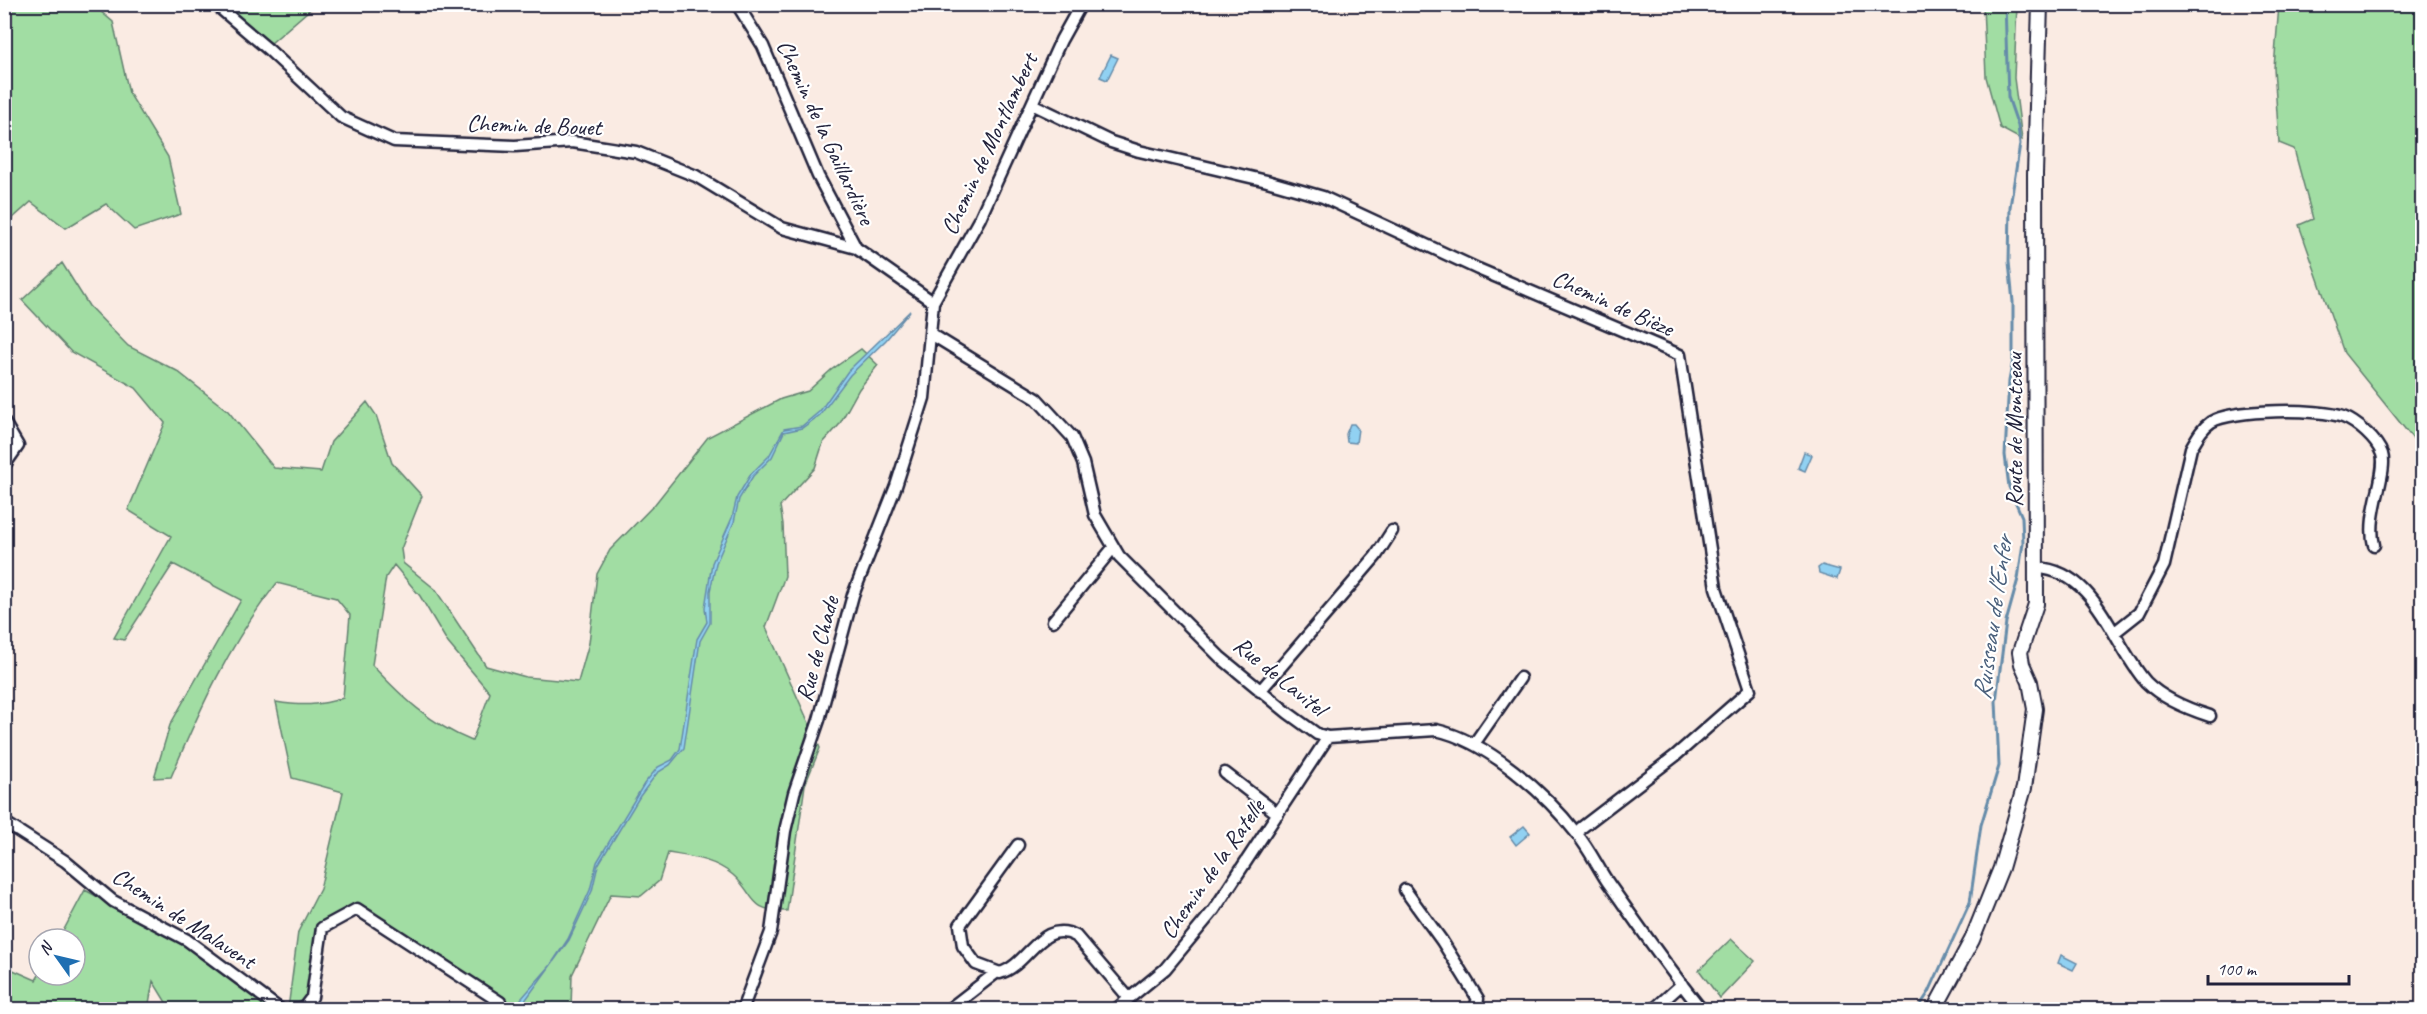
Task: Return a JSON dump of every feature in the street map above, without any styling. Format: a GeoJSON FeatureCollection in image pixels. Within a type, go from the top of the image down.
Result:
{"type":"FeatureCollection","features":[{"type":"Feature","properties":{"kind":"street","name":"Chemin de Bouet"},"geometry":{"type":"LineString","coordinates":[[215,4],[269,50],[341,117],[394,141],[515,146],[572,142],[636,152],[696,176],[782,228],[856,248],[933,302]]}},
{"type":"Feature","properties":{"kind":"street","name":"Chemin de la Gaillardière"},"geometry":{"type":"LineString","coordinates":[[737,4],[763,46],[818,176],[856,248]]}},
{"type":"Feature","properties":{"kind":"street","name":"Chemin de Montlambert"},"geometry":{"type":"LineString","coordinates":[[933,302],[980,218],[1061,40],[1081,4]]}},
{"type":"Feature","properties":{"kind":"street","name":"Route de Montceau"},"geometry":{"type":"LineString","coordinates":[[1934,1010],[1972,940],[2001,868],[2024,788],[2035,709],[2030,682],[2019,652],[2036,604],[2035,174],[2040,4]]}},
{"type":"Feature","properties":{"kind":"street","name":"Chemin de Bièze"},"geometry":{"type":"LineString","coordinates":[[1032,104],[1111,142],[1139,151],[1267,181],[1323,197],[1478,269],[1680,355],[1716,588],[1749,690],[1675,756],[1581,828],[1578,834]]}},
{"type":"Feature","properties":{"kind":"street","name":"Rue de Chade"},"geometry":{"type":"LineString","coordinates":[[742,1010],[771,932],[794,793],[819,720],[854,595],[896,486],[924,398],[933,302]]}},
{"type":"Feature","properties":{"kind":"street","name":"Rue de Lavitel"},"geometry":{"type":"LineString","coordinates":[[931,334],[1037,399],[1050,410],[1072,437],[1083,463],[1095,515],[1113,548],[1220,657],[1260,691],[1317,734],[1328,737],[1436,730],[1474,744],[1555,808],[1578,834],[1608,883],[1702,1010]]}},
{"type":"Feature","properties":{"kind":"street"},"geometry":{"type":"LineString","coordinates":[[2115,632],[2139,613],[2164,565],[2192,448],[2201,431],[2212,421],[2263,412],[2291,411],[2336,416],[2352,423],[2376,443],[2383,457],[2370,529],[2374,545]]}},
{"type":"Feature","properties":{"kind":"street"},"geometry":{"type":"LineString","coordinates":[[4,422],[18,446],[4,466]]}},
{"type":"Feature","properties":{"kind":"street"},"geometry":{"type":"LineString","coordinates":[[1260,691],[1376,556],[1392,531]]}},
{"type":"Feature","properties":{"kind":"street"},"geometry":{"type":"LineString","coordinates":[[1053,621],[1113,548]]}},
{"type":"Feature","properties":{"kind":"street"},"geometry":{"type":"LineString","coordinates":[[2037,568],[2062,572],[2095,603],[2147,683],[2172,700],[2211,716]]}},
{"type":"Feature","properties":{"kind":"street"},"geometry":{"type":"LineString","coordinates":[[1474,744],[1520,678]]}},
{"type":"Feature","properties":{"kind":"street","name":"Chemin de la Ratelle"},"geometry":{"type":"LineString","coordinates":[[1115,1010],[1165,969],[1214,910],[1328,737]]}},
{"type":"Feature","properties":{"kind":"street"},"geometry":{"type":"LineString","coordinates":[[1225,773],[1278,814]]}},
{"type":"Feature","properties":{"kind":"street","name":"Chemin de Malavent"},"geometry":{"type":"LineString","coordinates":[[4,822],[65,861],[112,901],[187,940],[281,1010]]}},
{"type":"Feature","properties":{"kind":"street"},"geometry":{"type":"LineString","coordinates":[[1018,845],[960,925],[963,946],[976,964],[997,972],[1005,971],[1045,936],[1054,932],[1067,932],[1076,936],[1128,998]]}},
{"type":"Feature","properties":{"kind":"street"},"geometry":{"type":"LineString","coordinates":[[1405,890],[1442,941],[1478,999],[1474,1010]]}},
{"type":"Feature","properties":{"kind":"street"},"geometry":{"type":"LineString","coordinates":[[302,1010],[312,997],[322,928],[357,909],[500,1002],[503,1010]]}},
{"type":"Feature","properties":{"kind":"street"},"geometry":{"type":"LineString","coordinates":[[948,1010],[997,972]]}},
{"type":"Feature","properties":{"kind":"street"},"geometry":{"type":"LineString","coordinates":[[1653,1010],[1682,984]]}},
{"type":"Feature","properties":{"kind":"green space"},"geometry":{"type":"Polygon","coordinates":[[[5,4],[93,5],[113,22],[129,93],[168,157],[181,214],[134,230],[106,204],[66,228],[31,202],[5,225],[5,4]]]}},
{"type":"Feature","properties":{"kind":"green space"},"geometry":{"type":"Polygon","coordinates":[[[224,5],[315,5],[271,43],[229,12],[224,5]]]}},
{"type":"Feature","properties":{"kind":"green space"},"geometry":{"type":"Polygon","coordinates":[[[1983,5],[2017,5],[2014,78],[2022,140],[2000,128],[1986,77],[1983,5]]]}},
{"type":"Feature","properties":{"kind":"green space"},"geometry":{"type":"Polygon","coordinates":[[[2279,5],[2422,5],[2422,450],[2344,353],[2299,225],[2313,219],[2294,149],[2279,143],[2274,68],[2279,5]]]}},
{"type":"Feature","properties":{"kind":"green space"},"geometry":{"type":"Polygon","coordinates":[[[62,263],[89,306],[128,346],[177,371],[228,411],[274,468],[321,472],[331,442],[367,402],[376,415],[392,463],[422,496],[401,549],[403,563],[435,589],[486,666],[526,677],[578,682],[589,643],[597,574],[610,550],[655,504],[708,437],[781,399],[808,391],[831,370],[861,349],[878,365],[859,389],[839,425],[823,443],[815,468],[780,506],[785,576],[766,627],[820,748],[805,785],[787,911],[759,905],[733,875],[718,865],[668,853],[659,881],[641,896],[611,894],[572,975],[571,1009],[502,1010],[357,909],[322,928],[312,997],[302,1009],[288,1009],[298,932],[320,889],[343,792],[292,778],[276,702],[310,704],[326,703],[343,698],[350,615],[336,598],[277,583],[230,652],[193,726],[171,777],[154,778],[170,725],[241,600],[173,564],[124,640],[114,638],[171,536],[128,510],[165,423],[136,388],[71,352],[22,300],[62,263]],[[394,565],[386,577],[372,665],[418,709],[443,726],[472,741],[490,693],[448,643],[420,596],[394,565]]]}},
{"type":"Feature","properties":{"kind":"green space"},"geometry":{"type":"Polygon","coordinates":[[[85,890],[174,938],[272,1009],[170,1009],[153,981],[148,1009],[5,1009],[4,966],[27,976],[27,987],[87,987],[87,927],[65,927],[85,890]]]}},
{"type":"Feature","properties":{"kind":"green space"},"geometry":{"type":"Polygon","coordinates":[[[1731,939],[1755,961],[1720,998],[1699,970],[1731,939]]]}},
{"type":"Feature","properties":{"kind":"water"},"geometry":{"type":"Polygon","coordinates":[[[1111,55],[1118,58],[1107,80],[1100,77],[1111,55]]]}},
{"type":"Feature","properties":{"kind":"water"},"geometry":{"type":"Polygon","coordinates":[[[910,311],[886,340],[850,375],[820,415],[802,428],[784,432],[772,457],[753,476],[739,499],[734,522],[716,563],[710,591],[710,623],[700,641],[684,748],[670,765],[657,773],[640,796],[598,865],[592,891],[569,940],[524,1002],[523,1009],[520,1009],[521,999],[550,966],[568,939],[590,890],[597,862],[644,784],[658,767],[672,760],[680,749],[697,639],[707,622],[705,608],[712,563],[732,518],[737,497],[751,474],[769,456],[784,429],[802,426],[820,411],[848,371],[910,311]]]}},
{"type":"Feature","properties":{"kind":"water"},"geometry":{"type":"Polygon","coordinates":[[[1350,424],[1354,424],[1358,429],[1356,443],[1347,442],[1346,434],[1350,424]]]}},
{"type":"Feature","properties":{"kind":"water"},"geometry":{"type":"Polygon","coordinates":[[[1804,452],[1812,455],[1805,471],[1798,468],[1804,452]]]}},
{"type":"Feature","properties":{"kind":"water"},"geometry":{"type":"Polygon","coordinates":[[[1822,565],[1840,570],[1837,579],[1819,573],[1818,568],[1822,565]]]}},
{"type":"Feature","properties":{"kind":"water"},"geometry":{"type":"Polygon","coordinates":[[[1524,826],[1530,833],[1516,845],[1510,837],[1524,826]]]}},
{"type":"Feature","properties":{"kind":"water"},"geometry":{"type":"Polygon","coordinates":[[[2061,955],[2077,963],[2073,970],[2058,963],[2061,955]]]}},
{"type":"Feature","properties":{"kind":"waterway","name":"Ruisseau de l'Enfer"},"geometry":{"type":"LineString","coordinates":[[1917,1010],[1929,992],[1970,902],[1981,825],[1999,766],[1996,701],[2006,622],[2018,579],[2023,543],[2022,517],[2009,487],[2005,455],[2009,381],[2013,360],[2013,302],[2009,262],[2010,207],[2020,144],[2018,126],[2008,97],[2005,4]]}}]}
